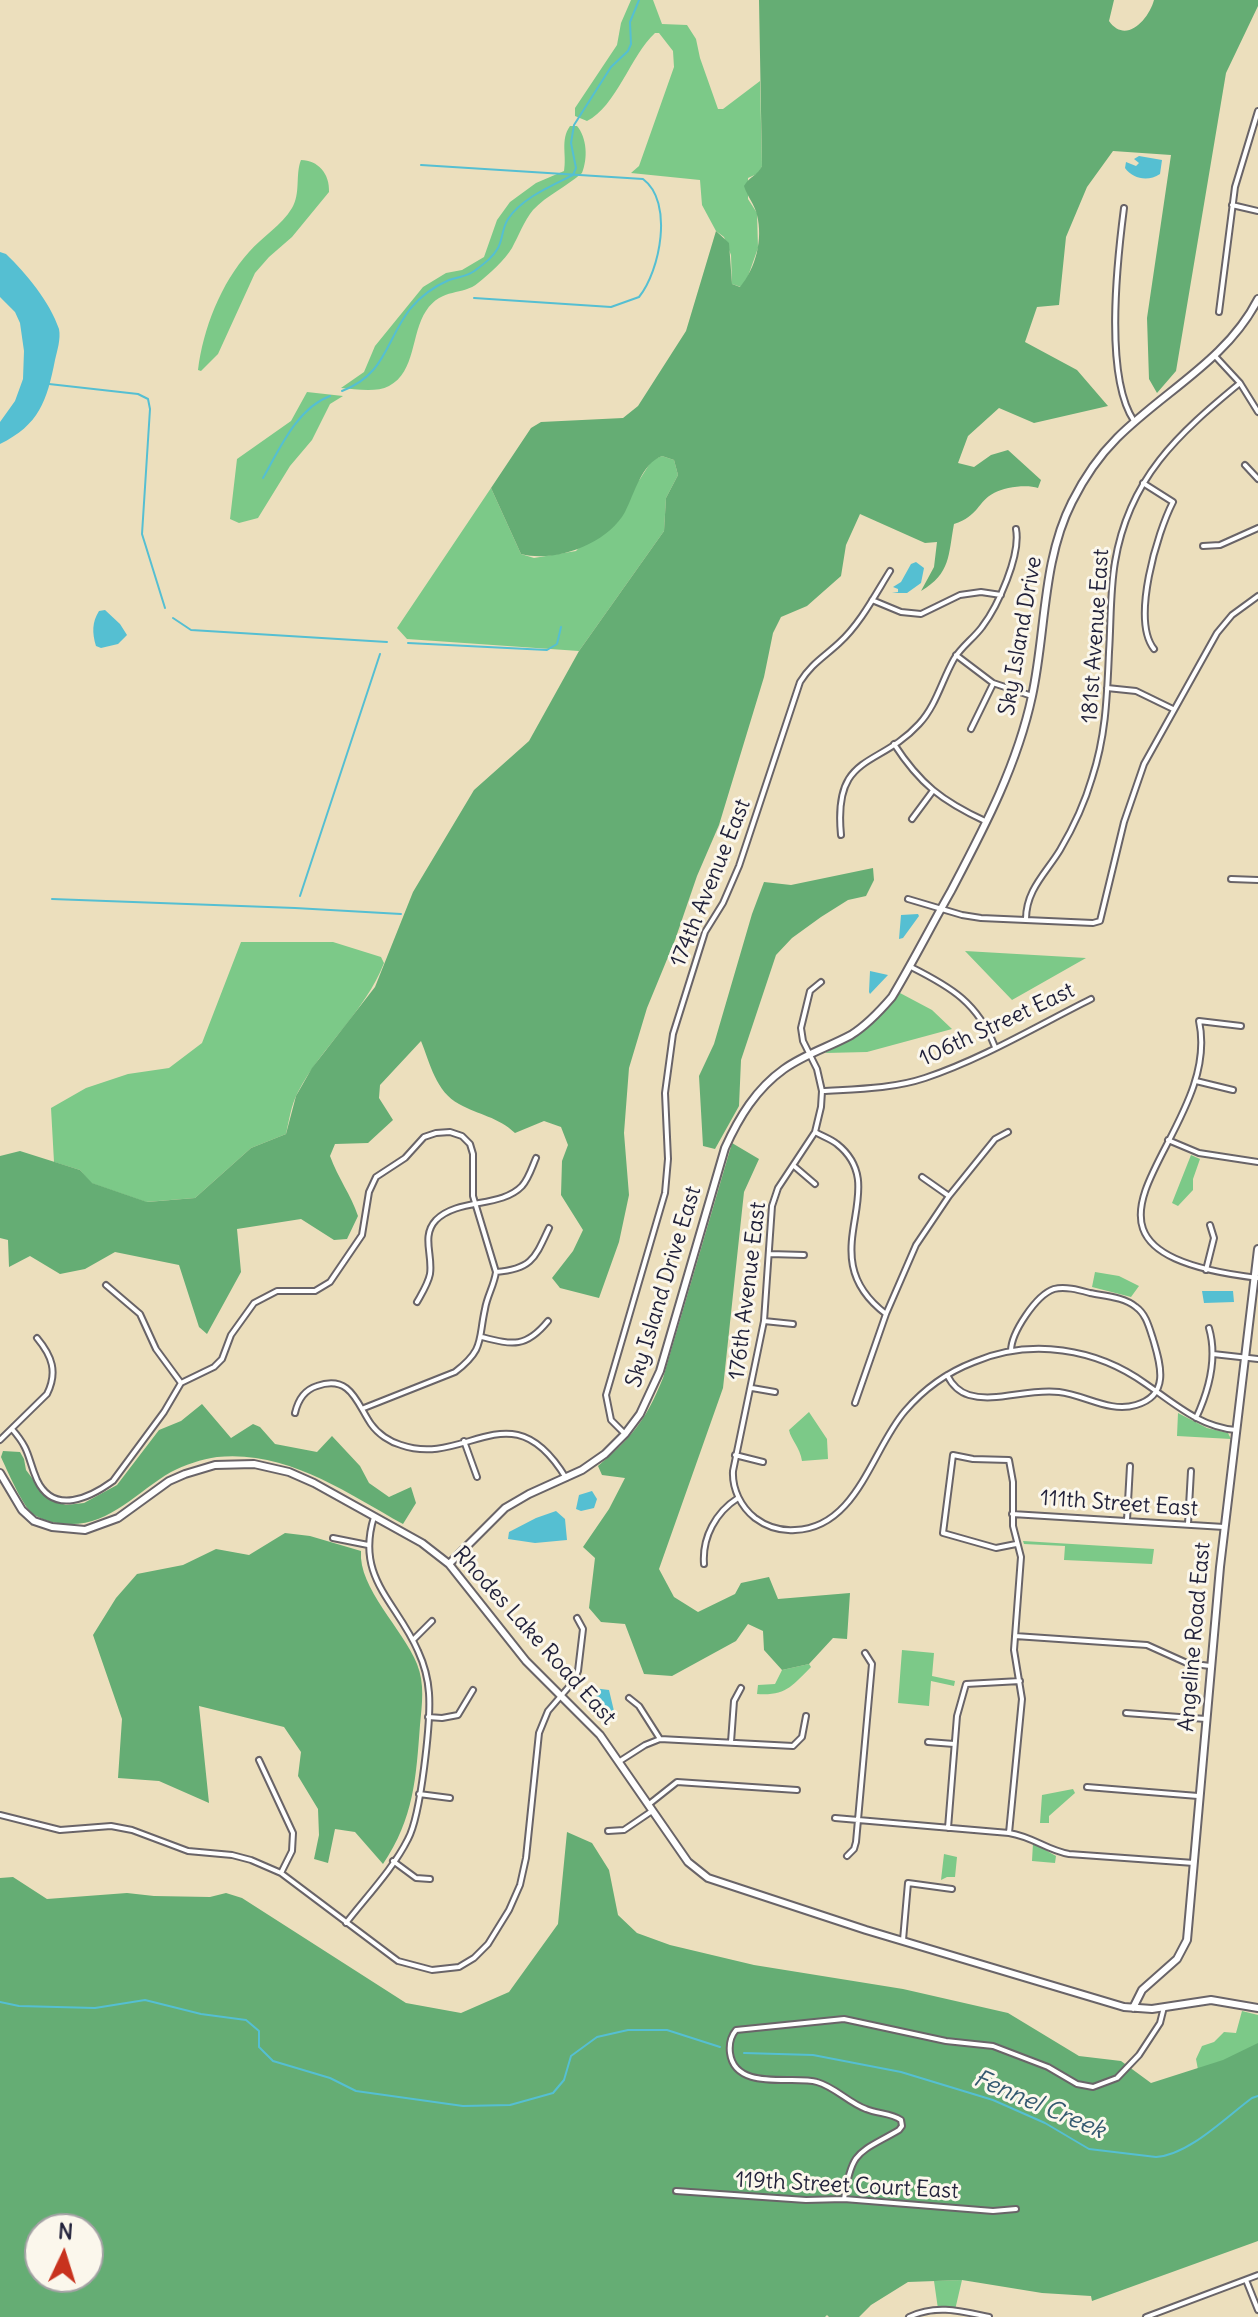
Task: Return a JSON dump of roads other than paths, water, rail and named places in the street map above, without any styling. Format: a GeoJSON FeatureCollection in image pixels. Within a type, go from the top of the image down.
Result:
{"type":"FeatureCollection","features":[{"type":"Feature","properties":{"kind":"street"},"geometry":{"type":"LineString","coordinates":[[1219,312],[1232,205],[1258,111]]}},
{"type":"Feature","properties":{"kind":"street"},"geometry":{"type":"LineString","coordinates":[[1251,132],[1258,133]]}},
{"type":"Feature","properties":{"kind":"street"},"geometry":{"type":"LineString","coordinates":[[1232,205],[1258,211]]}},
{"type":"Feature","properties":{"kind":"street"},"geometry":{"type":"LineString","coordinates":[[1124,208],[1117,255],[1117,379],[1123,403],[1135,423]]}},
{"type":"Feature","properties":{"kind":"street"},"geometry":{"type":"LineString","coordinates":[[1258,299],[1235,335],[1215,356],[1240,383],[1258,412]]}},
{"type":"Feature","properties":{"kind":"street","name":"Sky Island Drive"},"geometry":{"type":"LineString","coordinates":[[809,1054],[851,1034],[892,997],[987,822],[1011,766],[1032,696],[1053,554],[1062,523],[1085,478],[1101,455],[1135,423],[1215,356]]}},
{"type":"Feature","properties":{"kind":"street","name":"181st Avenue East"},"geometry":{"type":"LineString","coordinates":[[1026,919],[1033,889],[1066,839],[1091,782],[1105,731],[1115,560],[1123,528],[1143,483],[1159,459],[1182,432],[1240,383]]}},
{"type":"Feature","properties":{"kind":"street"},"geometry":{"type":"LineString","coordinates":[[1245,465],[1258,479]]}},
{"type":"Feature","properties":{"kind":"street"},"geometry":{"type":"LineString","coordinates":[[1143,483],[1173,502],[1156,543],[1149,576],[1146,636],[1154,649]]}},
{"type":"Feature","properties":{"kind":"street"},"geometry":{"type":"LineString","coordinates":[[1203,546],[1220,545],[1258,528]]}},
{"type":"Feature","properties":{"kind":"street"},"geometry":{"type":"LineString","coordinates":[[841,835],[840,803],[850,778],[868,759],[910,733],[928,713],[956,655],[981,628],[1001,595],[1017,543],[1016,529]]}},
{"type":"Feature","properties":{"kind":"street"},"geometry":{"type":"LineString","coordinates":[[890,571],[872,600],[901,612],[921,614],[960,595],[981,592],[1001,595]]}},
{"type":"Feature","properties":{"kind":"street"},"geometry":{"type":"LineString","coordinates":[[908,899],[981,918],[1100,921],[1124,822],[1149,753],[1224,624],[1258,596]]}},
{"type":"Feature","properties":{"kind":"street","name":"174th Avenue East"},"geometry":{"type":"LineString","coordinates":[[625,1434],[611,1420],[606,1395],[665,1193],[668,1149],[665,1093],[673,1034],[705,932],[723,903],[739,866],[800,682],[812,664],[840,642],[872,600]]}},
{"type":"Feature","properties":{"kind":"street"},"geometry":{"type":"LineString","coordinates":[[956,655],[993,683],[1032,696]]}},
{"type":"Feature","properties":{"kind":"street"},"geometry":{"type":"LineString","coordinates":[[971,729],[993,683]]}},
{"type":"Feature","properties":{"kind":"street"},"geometry":{"type":"LineString","coordinates":[[1107,688],[1147,695],[1174,709]]}},
{"type":"Feature","properties":{"kind":"street"},"geometry":{"type":"LineString","coordinates":[[894,744],[910,769],[932,792],[987,822]]}},
{"type":"Feature","properties":{"kind":"street"},"geometry":{"type":"LineString","coordinates":[[912,819],[932,792]]}},
{"type":"Feature","properties":{"kind":"street"},"geometry":{"type":"LineString","coordinates":[[1231,879],[1258,880]]}},
{"type":"Feature","properties":{"kind":"street"},"geometry":{"type":"LineString","coordinates":[[911,967],[953,989],[965,1000],[980,1016],[995,1047]]}},
{"type":"Feature","properties":{"kind":"street","name":"176th Avenue East"},"geometry":{"type":"LineString","coordinates":[[738,1498],[732,1477],[764,1321],[775,1198],[815,1132],[821,1107],[822,1091],[817,1069],[801,1028],[810,991],[821,982]]}},
{"type":"Feature","properties":{"kind":"street","name":"106th Street East"},"geometry":{"type":"LineString","coordinates":[[822,1091],[911,1082],[995,1047],[1091,999]]}},
{"type":"Feature","properties":{"kind":"street"},"geometry":{"type":"LineString","coordinates":[[1241,1026],[1199,1021],[1202,1041],[1196,1081],[1189,1102],[1142,1198],[1140,1214],[1143,1229],[1152,1245],[1163,1253],[1206,1270],[1256,1277]]}},
{"type":"Feature","properties":{"kind":"street","name":"Sky Island Drive East"},"geometry":{"type":"LineString","coordinates":[[449,1564],[505,1508],[594,1463],[625,1434],[640,1414],[655,1385],[732,1133],[757,1094],[784,1069],[809,1054]]}},
{"type":"Feature","properties":{"kind":"street"},"geometry":{"type":"LineString","coordinates":[[1196,1081],[1233,1090]]}},
{"type":"Feature","properties":{"kind":"street"},"geometry":{"type":"LineString","coordinates":[[12,1429],[28,1450],[41,1486],[64,1500],[85,1499],[113,1481],[164,1412],[181,1383],[214,1367],[222,1359],[231,1335],[261,1298],[277,1291],[315,1291],[330,1282],[362,1235],[369,1192],[376,1177],[405,1158],[424,1137],[450,1132],[462,1136],[470,1144],[473,1154],[471,1187],[496,1272],[484,1314],[482,1337],[467,1361],[455,1372],[364,1408]]}},
{"type":"Feature","properties":{"kind":"street"},"geometry":{"type":"LineString","coordinates":[[815,1132],[837,1143],[855,1170],[859,1200],[851,1241],[851,1263],[863,1291],[886,1314]]}},
{"type":"Feature","properties":{"kind":"street"},"geometry":{"type":"LineString","coordinates":[[855,1403],[886,1314],[916,1245],[949,1196],[995,1139],[1008,1132]]}},
{"type":"Feature","properties":{"kind":"street"},"geometry":{"type":"LineString","coordinates":[[1168,1140],[1199,1153],[1258,1162]]}},
{"type":"Feature","properties":{"kind":"street"},"geometry":{"type":"LineString","coordinates":[[417,1302],[430,1273],[427,1245],[433,1225],[448,1213],[517,1190],[527,1179],[536,1158]]}},
{"type":"Feature","properties":{"kind":"street"},"geometry":{"type":"LineString","coordinates":[[794,1166],[815,1184]]}},
{"type":"Feature","properties":{"kind":"street"},"geometry":{"type":"LineString","coordinates":[[922,1177],[949,1196]]}},
{"type":"Feature","properties":{"kind":"street"},"geometry":{"type":"LineString","coordinates":[[1206,1270],[1214,1238],[1210,1225]]}},
{"type":"Feature","properties":{"kind":"street"},"geometry":{"type":"LineString","coordinates":[[496,1272],[517,1269],[529,1263],[549,1228]]}},
{"type":"Feature","properties":{"kind":"street","name":"Angeline Road East"},"geometry":{"type":"LineString","coordinates":[[1133,2008],[1142,1990],[1177,1959],[1185,1946],[1224,1527],[1258,1249]]}},
{"type":"Feature","properties":{"kind":"street"},"geometry":{"type":"LineString","coordinates":[[770,1254],[804,1255]]}},
{"type":"Feature","properties":{"kind":"street"},"geometry":{"type":"LineString","coordinates":[[106,1285],[140,1314],[156,1349],[181,1383]]}},
{"type":"Feature","properties":{"kind":"street"},"geometry":{"type":"LineString","coordinates":[[947,1375],[963,1393],[985,1398],[1037,1390],[1069,1394],[1108,1406],[1130,1406],[1146,1400],[1161,1376],[1160,1360],[1145,1318],[1138,1308],[1126,1301],[1063,1288],[1051,1290],[1038,1301],[1014,1333],[1011,1351]]}},
{"type":"Feature","properties":{"kind":"street"},"geometry":{"type":"LineString","coordinates":[[482,1337],[519,1343],[533,1338],[548,1321]]}},
{"type":"Feature","properties":{"kind":"street"},"geometry":{"type":"LineString","coordinates":[[764,1321],[793,1324]]}},
{"type":"Feature","properties":{"kind":"street"},"geometry":{"type":"LineString","coordinates":[[1196,1418],[1208,1388],[1213,1354],[1209,1328]]}},
{"type":"Feature","properties":{"kind":"street"},"geometry":{"type":"LineString","coordinates":[[0,1440],[51,1386],[54,1368],[37,1338]]}},
{"type":"Feature","properties":{"kind":"street"},"geometry":{"type":"LineString","coordinates":[[704,1564],[705,1545],[715,1519],[738,1498],[755,1518],[782,1530],[806,1529],[827,1520],[844,1505],[868,1474],[890,1432],[906,1410],[947,1375],[971,1363],[1011,1351],[1047,1349],[1087,1355],[1114,1364],[1196,1418],[1236,1430]]}},
{"type":"Feature","properties":{"kind":"street"},"geometry":{"type":"LineString","coordinates":[[1213,1354],[1258,1359]]}},
{"type":"Feature","properties":{"kind":"street"},"geometry":{"type":"LineString","coordinates":[[295,1413],[305,1392],[328,1384],[348,1390],[359,1399],[369,1422],[404,1446],[432,1449],[497,1433],[523,1437],[545,1449],[566,1478]]}},
{"type":"Feature","properties":{"kind":"street"},"geometry":{"type":"LineString","coordinates":[[752,1388],[775,1392]]}},
{"type":"Feature","properties":{"kind":"street"},"geometry":{"type":"LineString","coordinates":[[464,1441],[477,1477]]}},
{"type":"Feature","properties":{"kind":"street"},"geometry":{"type":"LineString","coordinates":[[735,1455],[763,1462]]}},
{"type":"Feature","properties":{"kind":"street"},"geometry":{"type":"LineString","coordinates":[[1009,1833],[1022,1699],[1015,1655],[1021,1566],[1012,1514],[1013,1482],[1009,1460],[953,1455],[943,1533],[996,1548],[1016,1544]]}},
{"type":"Feature","properties":{"kind":"street","name":"Rhodes Lake Road East"},"geometry":{"type":"LineString","coordinates":[[0,1473],[31,1518],[64,1530],[101,1526],[118,1518],[169,1481],[205,1467],[254,1464],[297,1475],[422,1543],[449,1564],[513,1646],[594,1728],[688,1862],[708,1878],[1133,2008],[1211,2000],[1258,2008]]}},
{"type":"Feature","properties":{"kind":"street"},"geometry":{"type":"LineString","coordinates":[[1127,1520],[1130,1466]]}},
{"type":"Feature","properties":{"kind":"street"},"geometry":{"type":"LineString","coordinates":[[1188,1524],[1191,1471]]}},
{"type":"Feature","properties":{"kind":"street","name":"111th Street East"},"geometry":{"type":"LineString","coordinates":[[1012,1514],[1224,1527]]}},
{"type":"Feature","properties":{"kind":"street"},"geometry":{"type":"LineString","coordinates":[[346,1923],[412,1832],[428,1717],[427,1680],[413,1640],[379,1589],[371,1566],[368,1545],[374,1517]]}},
{"type":"Feature","properties":{"kind":"street"},"geometry":{"type":"LineString","coordinates":[[333,1538],[368,1545]]}},
{"type":"Feature","properties":{"kind":"street"},"geometry":{"type":"LineString","coordinates":[[0,1815],[60,1830],[111,1826],[132,1830],[188,1851],[243,1858],[281,1873],[390,1956],[406,1964],[437,1970],[453,1969],[488,1944],[520,1885],[526,1858],[539,1733],[548,1711],[578,1671],[583,1629],[577,1618]]}},
{"type":"Feature","properties":{"kind":"street"},"geometry":{"type":"LineString","coordinates":[[413,1640],[432,1621]]}},
{"type":"Feature","properties":{"kind":"street"},"geometry":{"type":"LineString","coordinates":[[1015,1636],[1147,1645],[1187,1663],[1210,1666]]}},
{"type":"Feature","properties":{"kind":"street"},"geometry":{"type":"LineString","coordinates":[[847,1856],[854,1849],[858,1820],[872,1664],[865,1653]]}},
{"type":"Feature","properties":{"kind":"street"},"geometry":{"type":"LineString","coordinates":[[948,1828],[957,1716],[966,1684],[1020,1681]]}},
{"type":"Feature","properties":{"kind":"street"},"geometry":{"type":"LineString","coordinates":[[731,1742],[734,1701],[741,1688]]}},
{"type":"Feature","properties":{"kind":"street"},"geometry":{"type":"LineString","coordinates":[[428,1717],[458,1715],[473,1690]]}},
{"type":"Feature","properties":{"kind":"street"},"geometry":{"type":"LineString","coordinates":[[629,1698],[639,1706],[660,1739]]}},
{"type":"Feature","properties":{"kind":"street"},"geometry":{"type":"LineString","coordinates":[[1126,1713],[1206,1719]]}},
{"type":"Feature","properties":{"kind":"street"},"geometry":{"type":"LineString","coordinates":[[620,1761],[660,1739],[793,1746],[802,1737],[806,1716]]}},
{"type":"Feature","properties":{"kind":"street"},"geometry":{"type":"LineString","coordinates":[[928,1742],[954,1744]]}},
{"type":"Feature","properties":{"kind":"street"},"geometry":{"type":"LineString","coordinates":[[259,1760],[293,1833],[292,1851],[281,1873]]}},
{"type":"Feature","properties":{"kind":"street"},"geometry":{"type":"LineString","coordinates":[[608,1831],[624,1830],[677,1782],[797,1790]]}},
{"type":"Feature","properties":{"kind":"street"},"geometry":{"type":"LineString","coordinates":[[1087,1787],[1198,1796]]}},
{"type":"Feature","properties":{"kind":"street"},"geometry":{"type":"LineString","coordinates":[[419,1794],[450,1798]]}},
{"type":"Feature","properties":{"kind":"street"},"geometry":{"type":"LineString","coordinates":[[835,1818],[1009,1833],[1026,1836],[1057,1852],[1194,1863]]}},
{"type":"Feature","properties":{"kind":"street"},"geometry":{"type":"LineString","coordinates":[[393,1861],[416,1878],[430,1879]]}},
{"type":"Feature","properties":{"kind":"street"},"geometry":{"type":"LineString","coordinates":[[903,1940],[908,1883],[952,1889]]}},
{"type":"Feature","properties":{"kind":"street"},"geometry":{"type":"LineString","coordinates":[[844,2199],[855,2158],[901,2128],[901,2120],[866,2109],[813,2080],[772,2080],[750,2076],[735,2064],[729,2052],[736,2030],[844,2019],[946,2041],[993,2046],[1048,2067],[1077,2084],[1093,2087],[1117,2078],[1139,2055],[1160,2023],[1164,2007]]}},
{"type":"Feature","properties":{"kind":"street","name":"119th Street Court East"},"geometry":{"type":"LineString","coordinates":[[676,2191],[806,2200],[844,2199],[993,2211],[1016,2209]]}},
{"type":"Feature","properties":{"kind":"street"},"geometry":{"type":"LineString","coordinates":[[1146,2317],[1258,2275]]}},
{"type":"Feature","properties":{"kind":"street"},"geometry":{"type":"LineString","coordinates":[[1246,2280],[1258,2310]]}},
{"type":"Feature","properties":{"kind":"street"},"geometry":{"type":"LineString","coordinates":[[911,2316],[943,2308],[989,2317]]}},
{"type":"Feature","properties":{"kind":"water"},"geometry":{"type":"Polygon","coordinates":[[[1139,156],[1162,160],[1160,174],[1146,179],[1128,172],[1126,162],[1136,166],[1139,163],[1134,159],[1139,156]]]}},
{"type":"Feature","properties":{"kind":"water"},"geometry":{"type":"Polygon","coordinates":[[[0,252],[6,254],[37,288],[55,319],[60,337],[49,388],[39,410],[24,429],[0,444],[0,422],[15,401],[23,379],[24,351],[20,323],[15,312],[0,297],[0,252]]]}},
{"type":"Feature","properties":{"kind":"water"},"geometry":{"type":"Polygon","coordinates":[[[916,562],[924,568],[921,583],[907,593],[892,593],[898,592],[893,587],[901,582],[911,564],[916,562]]]}},
{"type":"Feature","properties":{"kind":"water"},"geometry":{"type":"Polygon","coordinates":[[[105,610],[127,635],[118,644],[101,648],[96,646],[93,628],[99,611],[105,610]]]}},
{"type":"Feature","properties":{"kind":"water"},"geometry":{"type":"Polygon","coordinates":[[[901,915],[919,916],[899,939],[901,915]]]}},
{"type":"Feature","properties":{"kind":"water"},"geometry":{"type":"Polygon","coordinates":[[[870,971],[888,975],[870,994],[869,992],[870,971]]]}},
{"type":"Feature","properties":{"kind":"water"},"geometry":{"type":"Polygon","coordinates":[[[1202,1291],[1233,1291],[1234,1302],[1204,1303],[1202,1291]]]}},
{"type":"Feature","properties":{"kind":"water"},"geometry":{"type":"Polygon","coordinates":[[[592,1491],[597,1499],[594,1508],[576,1509],[579,1495],[592,1491]]]}},
{"type":"Feature","properties":{"kind":"water"},"geometry":{"type":"Polygon","coordinates":[[[556,1511],[565,1519],[567,1540],[535,1543],[508,1539],[509,1532],[556,1511]]]}},
{"type":"Feature","properties":{"kind":"water"},"geometry":{"type":"Polygon","coordinates":[[[593,1688],[609,1690],[614,1711],[602,1710],[593,1688]]]}},
{"type":"Feature","properties":{"kind":"waterway"},"geometry":{"type":"LineString","coordinates":[[342,391],[368,376],[418,300],[438,285],[470,274],[483,264],[498,248],[506,222],[521,205],[573,175],[576,168],[571,143],[574,125],[611,67],[628,51],[631,44],[630,22],[639,0]]}},
{"type":"Feature","properties":{"kind":"waterway"},"geometry":{"type":"LineString","coordinates":[[421,165],[643,179],[653,190],[661,220],[658,254],[639,297],[611,307],[474,298]]}},
{"type":"Feature","properties":{"kind":"waterway"},"geometry":{"type":"LineString","coordinates":[[49,384],[138,394],[148,399],[150,409],[142,534],[165,608]]}},
{"type":"Feature","properties":{"kind":"waterway"},"geometry":{"type":"LineString","coordinates":[[263,478],[299,420],[318,402],[330,396]]}},
{"type":"Feature","properties":{"kind":"waterway"},"geometry":{"type":"LineString","coordinates":[[173,618],[191,630],[387,642]]}},
{"type":"Feature","properties":{"kind":"waterway"},"geometry":{"type":"LineString","coordinates":[[408,643],[547,650],[557,644],[561,627]]}},
{"type":"Feature","properties":{"kind":"waterway"},"geometry":{"type":"LineString","coordinates":[[300,896],[380,654]]}},
{"type":"Feature","properties":{"kind":"waterway"},"geometry":{"type":"LineString","coordinates":[[52,899],[401,914]]}},
{"type":"Feature","properties":{"kind":"waterway","name":"Fennel Creek"},"geometry":{"type":"LineString","coordinates":[[0,2002],[19,2006],[95,2008],[145,2000],[201,2014],[246,2020],[259,2031],[259,2047],[273,2061],[330,2078],[356,2091],[463,2106],[510,2105],[553,2093],[564,2080],[571,2056],[597,2037],[628,2030],[667,2030],[720,2047]]}},
{"type":"Feature","properties":{"kind":"waterway","name":"Fennel Creek"},"geometry":{"type":"LineString","coordinates":[[744,2053],[813,2055],[901,2072],[993,2100],[1045,2123],[1089,2149],[1156,2157],[1181,2150],[1258,2096]]}}]}
